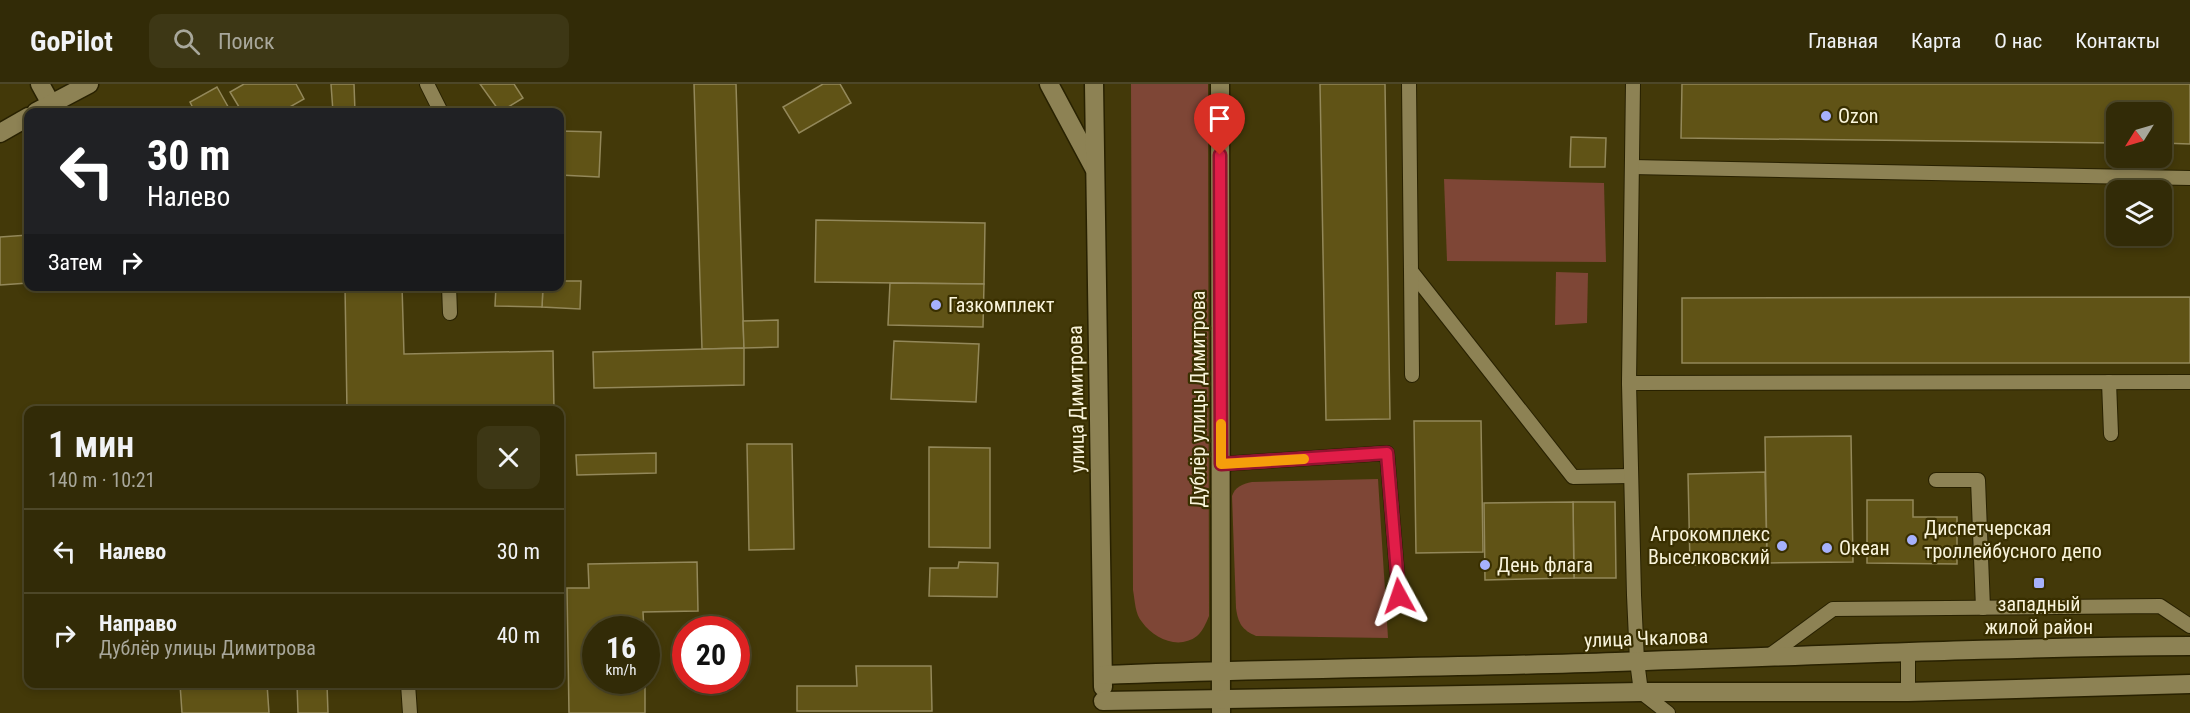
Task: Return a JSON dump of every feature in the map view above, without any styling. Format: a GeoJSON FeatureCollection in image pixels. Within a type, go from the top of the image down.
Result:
{"type":"FeatureCollection","features":[{"type":"Feature","properties":{"kind":"main road"},"geometry":{"type":"LineString","coordinates":[[40,84],[44,108],[89,84]]}},
{"type":"Feature","properties":{"kind":"main road"},"geometry":{"type":"LineString","coordinates":[[1049,84],[1094,168]]}},
{"type":"Feature","properties":{"kind":"main road","name":"улица Димитрова"},"geometry":{"type":"LineString","coordinates":[[1094,84],[1103,707]]}},
{"type":"Feature","properties":{"kind":"main road","name":"Дублёр улицы Димитрова"},"geometry":{"type":"LineString","coordinates":[[1220,84],[1221,705]]}},
{"type":"Feature","properties":{"kind":"main road"},"geometry":{"type":"LineString","coordinates":[[0,133],[24,119]]}},
{"type":"Feature","properties":{"kind":"main road","name":"улица Чкалова"},"geometry":{"type":"LineString","coordinates":[[1103,675],[2190,645]]}},
{"type":"Feature","properties":{"kind":"main road"},"geometry":{"type":"LineString","coordinates":[[1103,707],[1641,692],[1908,692],[2190,684]]}},
{"type":"Feature","properties":{"kind":"lane"},"geometry":{"type":"LineString","coordinates":[[427,84],[439,108]]}},
{"type":"Feature","properties":{"kind":"lane"},"geometry":{"type":"LineString","coordinates":[[1409,84],[1412,375]]}},
{"type":"Feature","properties":{"kind":"lane"},"geometry":{"type":"LineString","coordinates":[[1633,84],[1629,382],[1637,661],[1641,692],[1668,713]]}},
{"type":"Feature","properties":{"kind":"lane"},"geometry":{"type":"LineString","coordinates":[[1632,166],[2190,177]]}},
{"type":"Feature","properties":{"kind":"lane"},"geometry":{"type":"LineString","coordinates":[[1411,271],[1573,477],[1630,476]]}},
{"type":"Feature","properties":{"kind":"lane"},"geometry":{"type":"LineString","coordinates":[[449,291],[450,313]]}},
{"type":"Feature","properties":{"kind":"lane"},"geometry":{"type":"LineString","coordinates":[[1629,382],[2190,382]]}},
{"type":"Feature","properties":{"kind":"lane"},"geometry":{"type":"LineString","coordinates":[[2109,382],[2111,434]]}},
{"type":"Feature","properties":{"kind":"lane"},"geometry":{"type":"LineString","coordinates":[[1221,464],[1387,453],[1399,596]]}},
{"type":"Feature","properties":{"kind":"lane"},"geometry":{"type":"LineString","coordinates":[[1936,480],[1978,480],[1983,608]]}},
{"type":"Feature","properties":{"kind":"lane"},"geometry":{"type":"LineString","coordinates":[[1769,656],[1833,609],[2160,606],[2190,626]]}},
{"type":"Feature","properties":{"kind":"lane"},"geometry":{"type":"LineString","coordinates":[[1908,652],[1908,692]]}},
{"type":"Feature","properties":{"kind":"lane"},"geometry":{"type":"LineString","coordinates":[[408,688],[410,713]]}},
{"type":"Feature","properties":{"kind":"shaded area"},"geometry":{"type":"Polygon","coordinates":[[[1131,84],[1208,84],[1209,616],[1197,636],[1182,642],[1167,641],[1147,628],[1138,615],[1133,590],[1131,84]]]}},
{"type":"Feature","properties":{"kind":"shaded area"},"geometry":{"type":"Polygon","coordinates":[[[1444,179],[1604,183],[1606,262],[1447,261],[1444,179]]]}},
{"type":"Feature","properties":{"kind":"shaded area"},"geometry":{"type":"Polygon","coordinates":[[[1556,272],[1588,273],[1587,323],[1555,325],[1556,272]]]}},
{"type":"Feature","properties":{"kind":"shaded area"},"geometry":{"type":"Polygon","coordinates":[[[1378,479],[1388,638],[1256,636],[1247,631],[1238,618],[1236,608],[1232,496],[1235,490],[1252,482],[1378,479]]]}},
{"type":"Feature","properties":{"kind":"building"},"geometry":{"type":"Polygon","coordinates":[[[244,84],[296,84],[304,99],[288,108],[240,108],[230,92],[244,84]]]}},
{"type":"Feature","properties":{"kind":"building"},"geometry":{"type":"Polygon","coordinates":[[[331,84],[354,84],[355,108],[333,108],[331,84]]]}},
{"type":"Feature","properties":{"kind":"building"},"geometry":{"type":"Polygon","coordinates":[[[480,84],[514,84],[523,98],[507,108],[497,108],[480,84]]]}},
{"type":"Feature","properties":{"kind":"building"},"geometry":{"type":"Polygon","coordinates":[[[694,84],[736,84],[744,348],[702,349],[694,84]]]}},
{"type":"Feature","properties":{"kind":"building"},"geometry":{"type":"Polygon","coordinates":[[[823,84],[840,84],[851,103],[799,133],[783,107],[823,84]]]}},
{"type":"Feature","properties":{"kind":"building"},"geometry":{"type":"Polygon","coordinates":[[[1320,84],[1385,84],[1390,419],[1326,420],[1320,84]]]}},
{"type":"Feature","properties":{"kind":"building"},"geometry":{"type":"Polygon","coordinates":[[[1682,84],[2190,84],[2190,144],[2172,143],[2172,102],[2106,102],[2106,143],[1681,138],[1682,84]]]}},
{"type":"Feature","properties":{"kind":"building"},"geometry":{"type":"Polygon","coordinates":[[[217,87],[229,108],[193,108],[190,102],[217,87]]]}},
{"type":"Feature","properties":{"kind":"building"},"geometry":{"type":"Polygon","coordinates":[[[564,131],[601,132],[599,177],[564,175],[564,131]]]}},
{"type":"Feature","properties":{"kind":"building"},"geometry":{"type":"Polygon","coordinates":[[[1571,137],[1606,138],[1605,167],[1570,167],[1571,137]]]}},
{"type":"Feature","properties":{"kind":"building"},"geometry":{"type":"Polygon","coordinates":[[[816,220],[985,223],[984,284],[815,282],[816,220]]]}},
{"type":"Feature","properties":{"kind":"building"},"geometry":{"type":"Polygon","coordinates":[[[24,235],[24,283],[0,285],[0,237],[24,235]]]}},
{"type":"Feature","properties":{"kind":"building"},"geometry":{"type":"Polygon","coordinates":[[[564,281],[581,281],[580,309],[542,307],[543,291],[564,291],[564,281]]]}},
{"type":"Feature","properties":{"kind":"building","name":"Газкомплект"},"geometry":{"type":"Polygon","coordinates":[[[890,283],[984,284],[983,327],[888,325],[890,283]]]}},
{"type":"Feature","properties":{"kind":"building"},"geometry":{"type":"Polygon","coordinates":[[[345,291],[402,291],[404,354],[553,351],[554,406],[347,406],[345,291]]]}},
{"type":"Feature","properties":{"kind":"building"},"geometry":{"type":"Polygon","coordinates":[[[496,291],[543,291],[542,307],[495,306],[496,291]]]}},
{"type":"Feature","properties":{"kind":"building"},"geometry":{"type":"Polygon","coordinates":[[[2190,297],[2190,363],[1682,363],[1682,298],[2190,297]]]}},
{"type":"Feature","properties":{"kind":"building"},"geometry":{"type":"Polygon","coordinates":[[[778,320],[778,347],[744,348],[743,321],[778,320]]]}},
{"type":"Feature","properties":{"kind":"building"},"geometry":{"type":"Polygon","coordinates":[[[894,341],[979,344],[976,402],[891,399],[894,341]]]}},
{"type":"Feature","properties":{"kind":"building"},"geometry":{"type":"Polygon","coordinates":[[[744,348],[744,385],[594,388],[593,352],[744,348]]]}},
{"type":"Feature","properties":{"kind":"building"},"geometry":{"type":"Polygon","coordinates":[[[1414,421],[1481,421],[1483,552],[1416,553],[1414,421]]]}},
{"type":"Feature","properties":{"kind":"building"},"geometry":{"type":"Polygon","coordinates":[[[1851,436],[1853,562],[1767,563],[1765,437],[1851,436]]]}},
{"type":"Feature","properties":{"kind":"building"},"geometry":{"type":"Polygon","coordinates":[[[747,444],[792,444],[794,549],[749,550],[747,444]]]}},
{"type":"Feature","properties":{"kind":"building"},"geometry":{"type":"Polygon","coordinates":[[[929,447],[990,448],[990,548],[929,547],[929,447]]]}},
{"type":"Feature","properties":{"kind":"building"},"geometry":{"type":"Polygon","coordinates":[[[656,453],[656,473],[577,475],[576,455],[656,453]]]}},
{"type":"Feature","properties":{"kind":"building"},"geometry":{"type":"Polygon","coordinates":[[[1765,472],[1767,563],[1690,565],[1688,474],[1765,472]]]}},
{"type":"Feature","properties":{"kind":"building","name":"Диспетчерская троллейбусного депо"},"geometry":{"type":"Polygon","coordinates":[[[1867,500],[1913,500],[1913,517],[1957,517],[1957,564],[1867,563],[1867,500]]]}},
{"type":"Feature","properties":{"kind":"building"},"geometry":{"type":"Polygon","coordinates":[[[1573,502],[1615,502],[1616,578],[1574,578],[1573,502]]]}},
{"type":"Feature","properties":{"kind":"building"},"geometry":{"type":"Polygon","coordinates":[[[1573,502],[1574,578],[1485,580],[1484,503],[1573,502]]]}},
{"type":"Feature","properties":{"kind":"building"},"geometry":{"type":"Polygon","coordinates":[[[697,562],[698,611],[643,612],[643,616],[582,616],[582,694],[645,694],[645,713],[569,713],[567,588],[589,588],[588,564],[697,562]]]}},
{"type":"Feature","properties":{"kind":"building"},"geometry":{"type":"Polygon","coordinates":[[[959,562],[998,563],[997,597],[929,596],[930,568],[958,568],[959,562]]]}},
{"type":"Feature","properties":{"kind":"building"},"geometry":{"type":"Polygon","coordinates":[[[856,666],[931,666],[932,711],[797,711],[797,686],[857,686],[856,666]]]}},
{"type":"Feature","properties":{"kind":"building"},"geometry":{"type":"Polygon","coordinates":[[[180,688],[267,688],[269,713],[182,713],[180,688]]]}},
{"type":"Feature","properties":{"kind":"building"},"geometry":{"type":"Polygon","coordinates":[[[297,688],[327,688],[328,713],[298,713],[297,688]]]}},
{"type":"Feature","properties":{"kind":"slow traffic"},"geometry":{"type":"LineString","coordinates":[[1221,424],[1221,464],[1304,459]]}},
{"type":"Feature","properties":{"kind":"place","name":"Ozon"},"geometry":{"type":"Point","coordinates":[1826,116]}},
{"type":"Feature","properties":{"kind":"place","name":"Газкомплект"},"geometry":{"type":"Point","coordinates":[936,305]}},
{"type":"Feature","properties":{"kind":"place","name":"Диспетчерская троллейбусного депо"},"geometry":{"type":"Point","coordinates":[1912,540]}},
{"type":"Feature","properties":{"kind":"place","name":"Агрокомплекс Выселковский"},"geometry":{"type":"Point","coordinates":[1782,546]}},
{"type":"Feature","properties":{"kind":"place","name":"Океан"},"geometry":{"type":"Point","coordinates":[1827,548]}},
{"type":"Feature","properties":{"kind":"place","name":"День флага"},"geometry":{"type":"Point","coordinates":[1485,565]}},
{"type":"Feature","properties":{"kind":"place","name":"западный жилой район"},"geometry":{"type":"Point","coordinates":[2039,583]}},
{"type":"Feature","properties":{"kind":"route"},"geometry":{"type":"LineString","coordinates":[[1220,155],[1221,464],[1387,453],[1399,596]]}}]}
